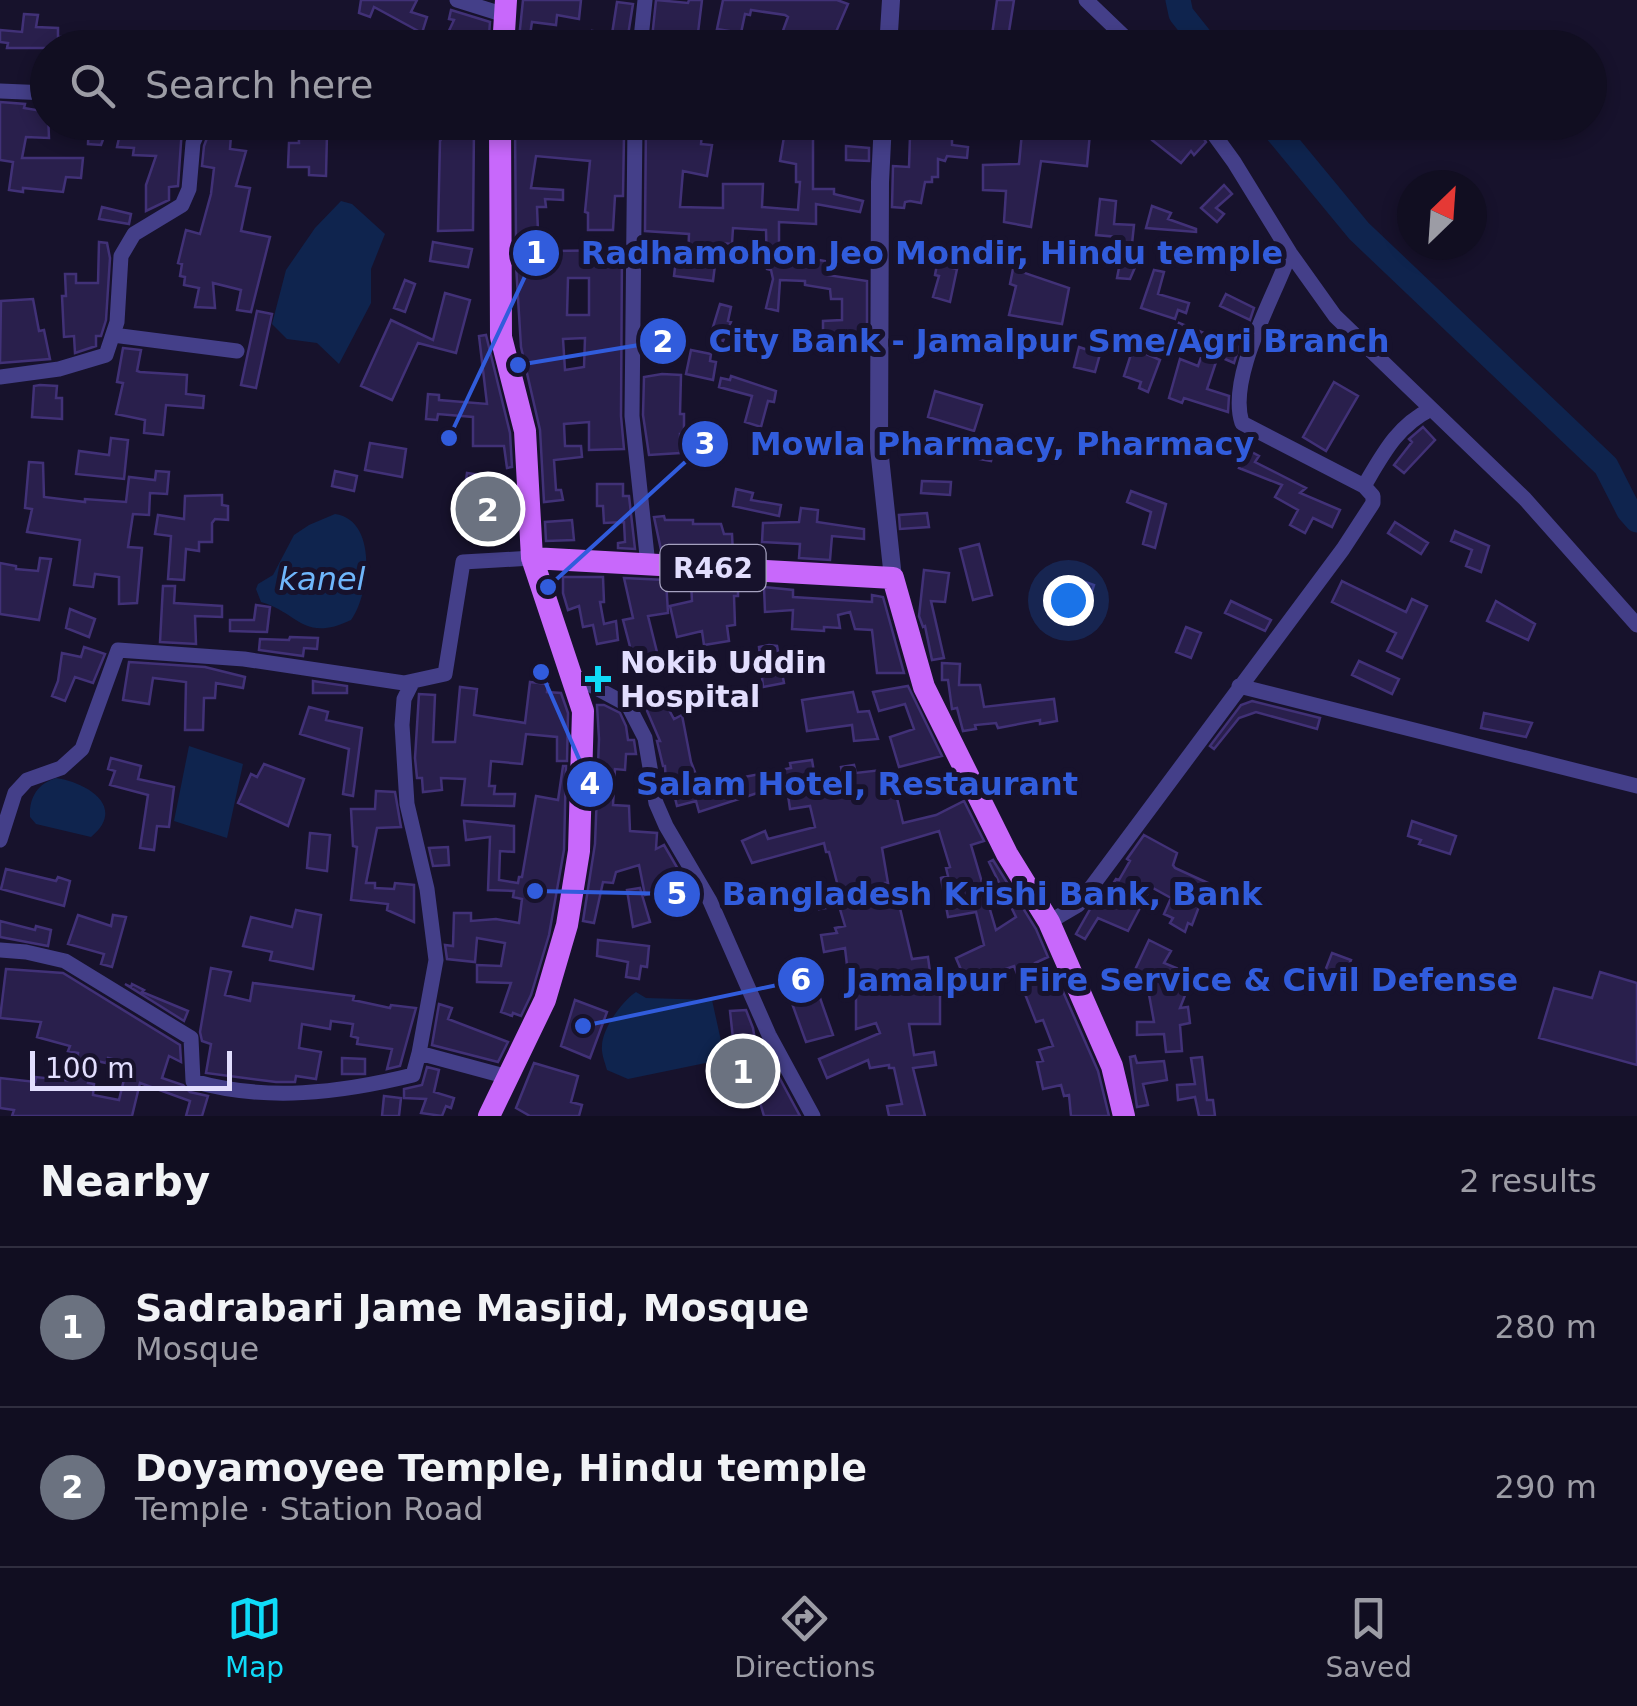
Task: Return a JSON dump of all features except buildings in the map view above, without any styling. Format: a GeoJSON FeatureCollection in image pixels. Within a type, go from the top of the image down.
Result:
{"type":"FeatureCollection","features":[{"type":"Feature","properties":{"kind":"main road"},"geometry":{"type":"LineString","coordinates":[[489,1116],[545,1000],[567,925],[579,851],[583,711],[532,558],[526,431],[501,337],[500,140]]}},
{"type":"Feature","properties":{"kind":"main road","name":"R462"},"geometry":{"type":"LineString","coordinates":[[532,558],[893,578]]}},
{"type":"Feature","properties":{"kind":"main road"},"geometry":{"type":"LineString","coordinates":[[893,578],[924,686],[1006,854],[1050,922],[1112,1066],[1124,1116]]}},
{"type":"Feature","properties":{"kind":"street"},"geometry":{"type":"LineString","coordinates":[[456,0],[505,8]]}},
{"type":"Feature","properties":{"kind":"street"},"geometry":{"type":"LineString","coordinates":[[642,30],[645,0]]}},
{"type":"Feature","properties":{"kind":"street"},"geometry":{"type":"LineString","coordinates":[[889,30],[891,0]]}},
{"type":"Feature","properties":{"kind":"street"},"geometry":{"type":"LineString","coordinates":[[1086,0],[1117,30]]}},
{"type":"Feature","properties":{"kind":"street"},"geometry":{"type":"LineString","coordinates":[[0,90],[30,92]]}},
{"type":"Feature","properties":{"kind":"street"},"geometry":{"type":"LineString","coordinates":[[0,377],[60,369],[106,355],[113,335],[121,256],[134,234],[182,204],[188,188],[193,140]]}},
{"type":"Feature","properties":{"kind":"street"},"geometry":{"type":"LineString","coordinates":[[635,140],[632,416],[648,565]]}},
{"type":"Feature","properties":{"kind":"street"},"geometry":{"type":"LineString","coordinates":[[882,140],[879,448],[893,578]]}},
{"type":"Feature","properties":{"kind":"street"},"geometry":{"type":"LineString","coordinates":[[1218,140],[1290,254],[1335,316],[1524,499],[1637,626]]}},
{"type":"Feature","properties":{"kind":"street"},"geometry":{"type":"LineString","coordinates":[[1050,922],[1078,905],[1373,504],[1364,486],[1242,423],[1238,411],[1248,359],[1290,254]]}},
{"type":"Feature","properties":{"kind":"street"},"geometry":{"type":"LineString","coordinates":[[113,335],[237,351]]}},
{"type":"Feature","properties":{"kind":"street"},"geometry":{"type":"LineString","coordinates":[[1364,486],[1390,442],[1412,419],[1431,409]]}},
{"type":"Feature","properties":{"kind":"street"},"geometry":{"type":"LineString","coordinates":[[0,840],[15,793],[27,780],[62,768],[82,749],[118,650],[244,658],[404,682],[445,674],[462,562],[532,558]]}},
{"type":"Feature","properties":{"kind":"street"},"geometry":{"type":"LineString","coordinates":[[570,674],[628,705],[645,738],[656,803],[666,826],[710,901],[769,1036],[812,1116]]}},
{"type":"Feature","properties":{"kind":"street"},"geometry":{"type":"LineString","coordinates":[[0,950],[66,962],[167,1021],[190,1038],[193,1080],[229,1091],[297,1094],[358,1089],[413,1075],[436,960],[428,889],[407,804],[402,726],[404,698],[413,681]]}},
{"type":"Feature","properties":{"kind":"street"},"geometry":{"type":"LineString","coordinates":[[1239,686],[1637,786]]}},
{"type":"Feature","properties":{"kind":"street"},"geometry":{"type":"LineString","coordinates":[[418,1053],[508,1077]]}},
{"type":"Feature","properties":{"kind":"water"},"geometry":{"type":"Polygon","coordinates":[[[341,201],[352,204],[385,234],[371,269],[371,303],[339,364],[317,343],[287,339],[272,324],[286,270],[315,228],[341,201]]]}},
{"type":"Feature","properties":{"kind":"water","name":"kanel"},"geometry":{"type":"Polygon","coordinates":[[[335,514],[349,519],[364,543],[363,593],[351,620],[335,626],[311,627],[261,602],[256,589],[273,575],[294,535],[335,514]]]}},
{"type":"Feature","properties":{"kind":"water"},"geometry":{"type":"Polygon","coordinates":[[[189,746],[243,764],[227,838],[174,821],[189,746]]]}},
{"type":"Feature","properties":{"kind":"water"},"geometry":{"type":"Polygon","coordinates":[[[56,778],[90,790],[104,806],[101,826],[91,837],[36,824],[30,817],[36,793],[56,778]]]}},
{"type":"Feature","properties":{"kind":"water"},"geometry":{"type":"Polygon","coordinates":[[[636,992],[646,998],[712,1000],[725,1059],[628,1079],[607,1070],[602,1049],[605,1032],[619,1009],[636,992]]]}},
{"type":"Feature","properties":{"kind":"waterway"},"geometry":{"type":"LineString","coordinates":[[1178,0],[1181,14],[1194,30]]}},
{"type":"Feature","properties":{"kind":"waterway"},"geometry":{"type":"LineString","coordinates":[[1284,140],[1359,231],[1606,466],[1637,520]]}},
{"type":"Feature","properties":{"kind":"place","name":"City Bank - Jamalpur Sme/Agri Branch"},"geometry":{"type":"Point","coordinates":[518,365]}},
{"type":"Feature","properties":{"kind":"place","name":"Radhamohon Jeo Mondir, Hindu temple"},"geometry":{"type":"Point","coordinates":[449,438]}},
{"type":"Feature","properties":{"kind":"place","name":"Doyamoyee Temple, Hindu temple"},"geometry":{"type":"Point","coordinates":[488,509]}},
{"type":"Feature","properties":{"kind":"place","name":"Mowla Pharmacy, Pharmacy"},"geometry":{"type":"Point","coordinates":[548,587]}},
{"type":"Feature","properties":{"kind":"place","name":"Salam Hotel, Restaurant"},"geometry":{"type":"Point","coordinates":[541,672]}},
{"type":"Feature","properties":{"kind":"place","name":"Nokib Uddin Hospital"},"geometry":{"type":"Point","coordinates":[598,679]}},
{"type":"Feature","properties":{"kind":"place","name":"Bangladesh Krishi Bank, Bank"},"geometry":{"type":"Point","coordinates":[535,891]}},
{"type":"Feature","properties":{"kind":"place","name":"Jamalpur Fire Service & Civil Defense"},"geometry":{"type":"Point","coordinates":[583,1026]}},
{"type":"Feature","properties":{"kind":"place","name":"Sadrabari Jame Masjid, Mosque"},"geometry":{"type":"Point","coordinates":[743,1071]}}]}
